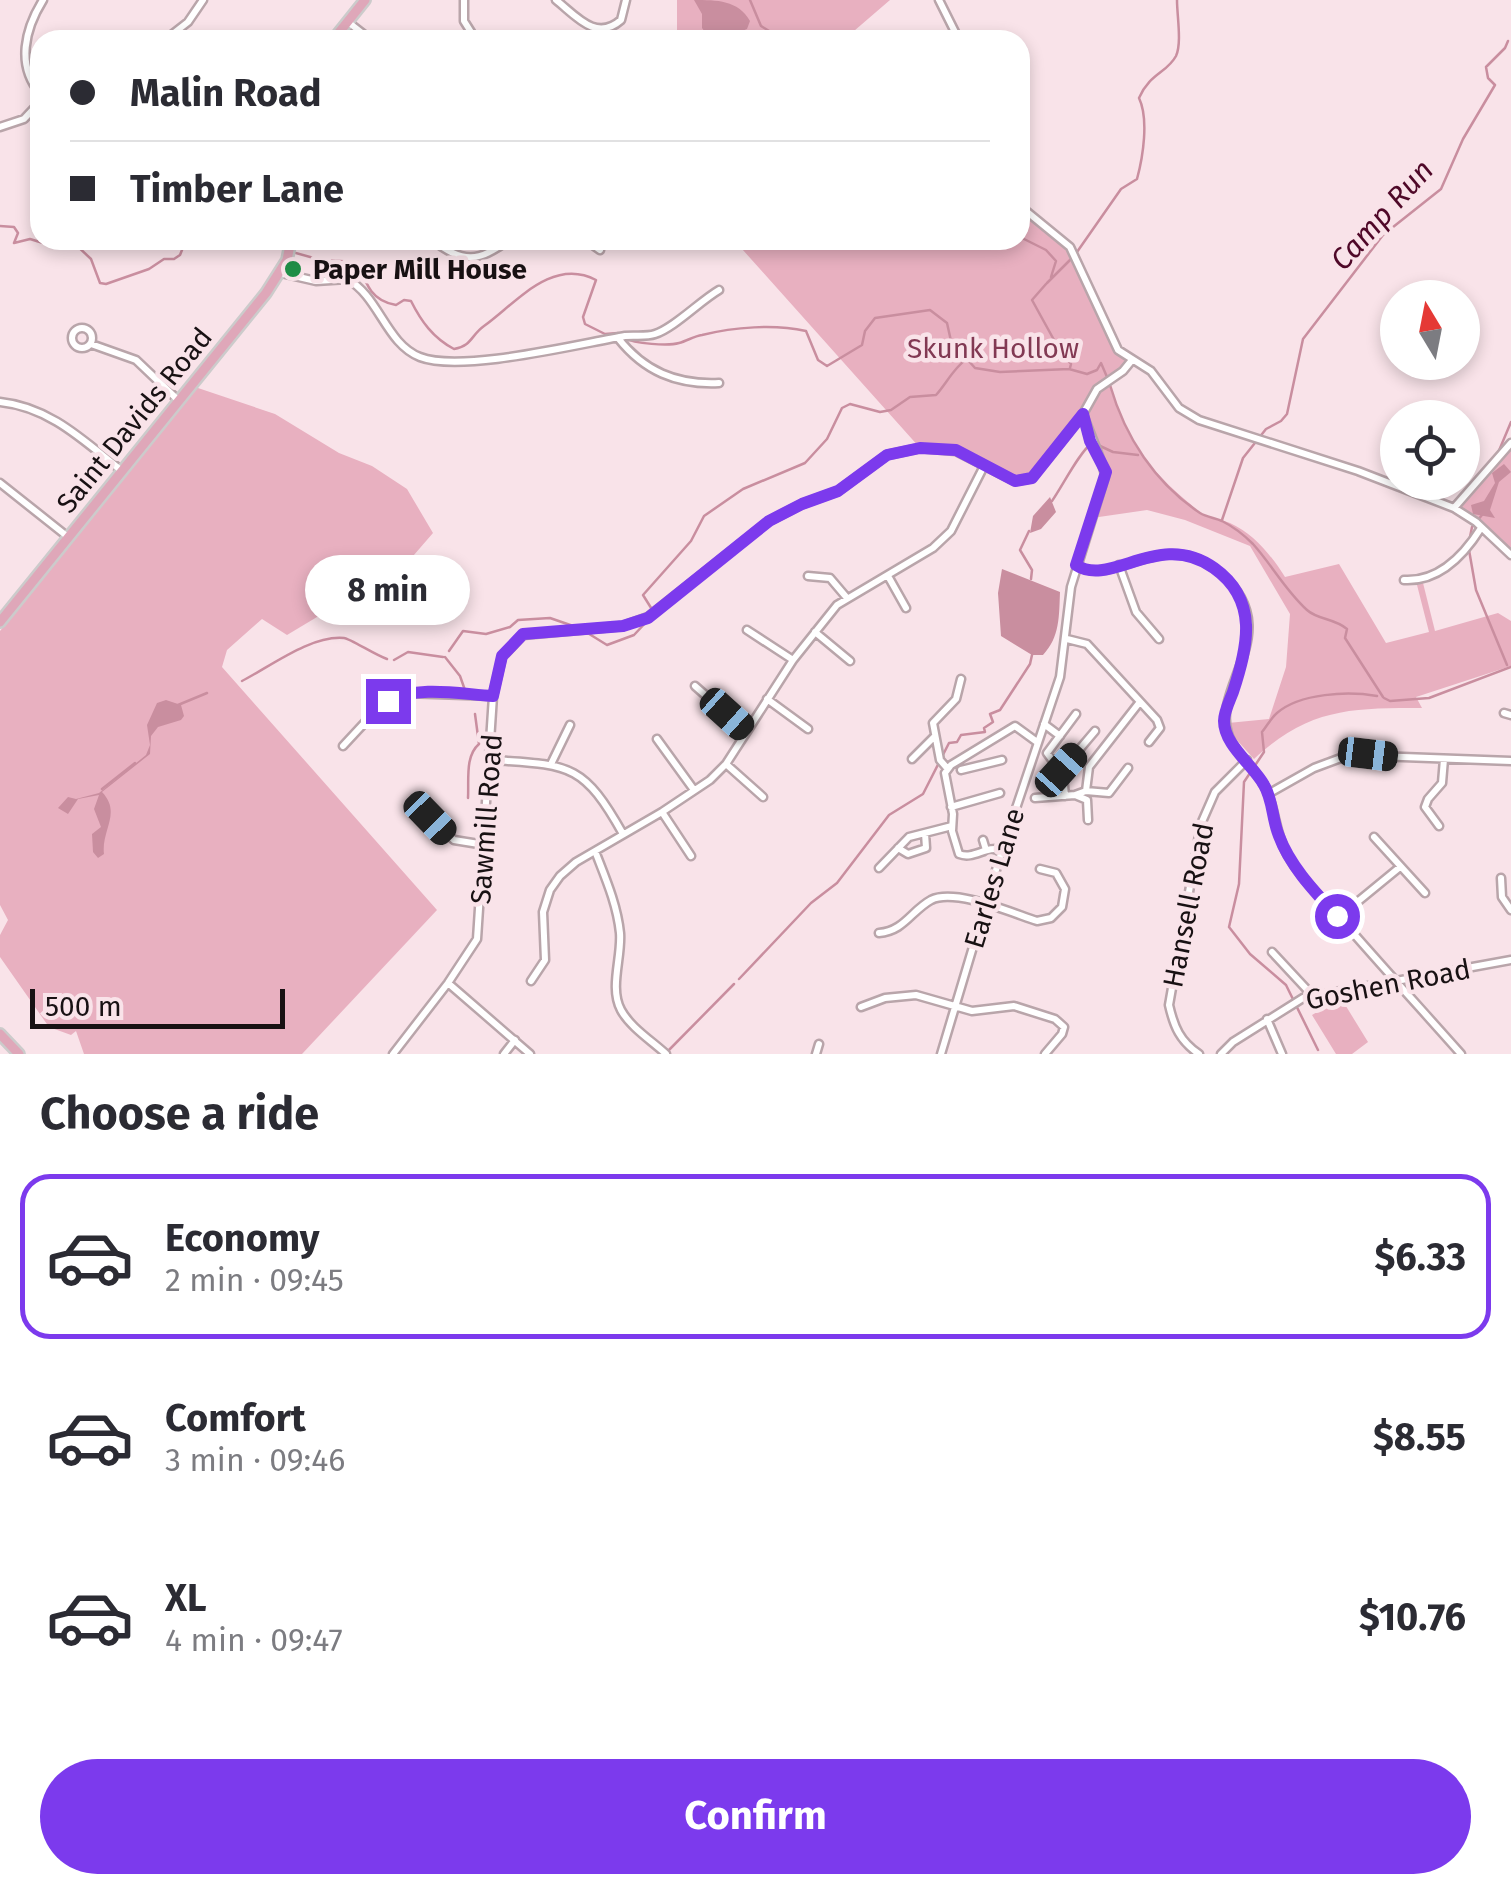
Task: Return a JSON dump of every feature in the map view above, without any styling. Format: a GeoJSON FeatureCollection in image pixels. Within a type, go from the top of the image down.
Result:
{"type":"FeatureCollection","features":[{"type":"Feature","properties":{"kind":"main road"},"geometry":{"type":"LineString","coordinates":[[341,30],[365,0]]}},
{"type":"Feature","properties":{"kind":"main road","name":"Saint Davids Road"},"geometry":{"type":"LineString","coordinates":[[0,622],[281,272],[289,250]]}},
{"type":"Feature","properties":{"kind":"main road"},"geometry":{"type":"LineString","coordinates":[[1,1039],[16,1054]]}},
{"type":"Feature","properties":{"kind":"street"},"geometry":{"type":"LineString","coordinates":[[30,78],[26,57],[29,28],[43,0]]}},
{"type":"Feature","properties":{"kind":"street"},"geometry":{"type":"LineString","coordinates":[[178,30],[203,0]]}},
{"type":"Feature","properties":{"kind":"street"},"geometry":{"type":"LineString","coordinates":[[464,0],[465,23],[470,30]]}},
{"type":"Feature","properties":{"kind":"street"},"geometry":{"type":"LineString","coordinates":[[556,0],[589,27],[602,30],[621,20],[626,0]]}},
{"type":"Feature","properties":{"kind":"street"},"geometry":{"type":"LineString","coordinates":[[939,0],[954,30]]}},
{"type":"Feature","properties":{"kind":"street"},"geometry":{"type":"LineString","coordinates":[[348,22],[358,30]]}},
{"type":"Feature","properties":{"kind":"street"},"geometry":{"type":"LineString","coordinates":[[0,127],[24,119],[30,113]]}},
{"type":"Feature","properties":{"kind":"street"},"geometry":{"type":"LineString","coordinates":[[1030,214],[1070,246],[1113,343],[1151,370],[1179,408],[1199,420],[1358,471],[1454,508],[1511,555]]}},
{"type":"Feature","properties":{"kind":"street"},"geometry":{"type":"LineString","coordinates":[[448,250],[470,258],[486,256],[494,250]]}},
{"type":"Feature","properties":{"kind":"street"},"geometry":{"type":"LineString","coordinates":[[281,272],[316,281],[340,278],[354,282],[408,350],[422,358],[459,362],[529,352],[552,353],[620,337],[656,334],[718,290]]}},
{"type":"Feature","properties":{"kind":"street"},"geometry":{"type":"LineString","coordinates":[[620,337],[648,368],[665,376],[697,384],[719,383]]}},
{"type":"Feature","properties":{"kind":"street"},"geometry":{"type":"LineString","coordinates":[[90,344],[136,360],[179,401]]}},
{"type":"Feature","properties":{"kind":"street","name":"Sawmill Road"},"geometry":{"type":"LineString","coordinates":[[393,1054],[477,939],[492,760],[493,696],[502,656],[523,634],[623,626],[648,618],[769,521],[838,491],[887,455],[920,448],[956,450],[1015,481],[1032,478],[1083,414],[1097,389],[1119,375],[1132,360]]}},
{"type":"Feature","properties":{"kind":"street"},"geometry":{"type":"LineString","coordinates":[[0,402],[42,412],[69,428],[122,472]]}},
{"type":"Feature","properties":{"kind":"street","name":"Earles Lane"},"geometry":{"type":"LineString","coordinates":[[941,1054],[1002,850],[1060,677],[1070,587],[1106,472],[1090,441],[1083,414]]}},
{"type":"Feature","properties":{"kind":"street"},"geometry":{"type":"LineString","coordinates":[[1454,508],[1511,442]]}},
{"type":"Feature","properties":{"kind":"street"},"geometry":{"type":"LineString","coordinates":[[531,981],[545,960],[543,912],[550,890],[564,872],[662,812],[726,764],[793,660],[836,605],[932,548],[952,531],[984,466]]}},
{"type":"Feature","properties":{"kind":"street"},"geometry":{"type":"LineString","coordinates":[[0,482],[17,500],[68,537]]}},
{"type":"Feature","properties":{"kind":"street"},"geometry":{"type":"LineString","coordinates":[[1404,580],[1444,570],[1482,528]]}},
{"type":"Feature","properties":{"kind":"street"},"geometry":{"type":"LineString","coordinates":[[1076,565],[1094,572],[1152,554],[1178,553],[1200,559],[1218,570],[1241,597],[1248,626],[1245,658],[1224,720],[1229,740],[1268,794],[1277,832],[1288,856],[1461,1054]]}},
{"type":"Feature","properties":{"kind":"street"},"geometry":{"type":"LineString","coordinates":[[1119,565],[1136,612],[1159,640]]}},
{"type":"Feature","properties":{"kind":"street"},"geometry":{"type":"LineString","coordinates":[[808,576],[830,578],[847,598]]}},
{"type":"Feature","properties":{"kind":"street"},"geometry":{"type":"LineString","coordinates":[[888,576],[906,608]]}},
{"type":"Feature","properties":{"kind":"street"},"geometry":{"type":"LineString","coordinates":[[747,630],[793,660]]}},
{"type":"Feature","properties":{"kind":"street"},"geometry":{"type":"LineString","coordinates":[[816,632],[850,661]]}},
{"type":"Feature","properties":{"kind":"street"},"geometry":{"type":"LineString","coordinates":[[1066,638],[1087,644],[1160,724],[1149,742]]}},
{"type":"Feature","properties":{"kind":"street"},"geometry":{"type":"LineString","coordinates":[[961,679],[956,700],[934,720],[940,760],[947,768],[945,782],[952,826],[960,855],[1002,850]]}},
{"type":"Feature","properties":{"kind":"street"},"geometry":{"type":"LineString","coordinates":[[695,686],[745,730]]}},
{"type":"Feature","properties":{"kind":"street"},"geometry":{"type":"LineString","coordinates":[[343,746],[382,704],[406,693],[493,696]]}},
{"type":"Feature","properties":{"kind":"street"},"geometry":{"type":"LineString","coordinates":[[767,700],[808,729]]}},
{"type":"Feature","properties":{"kind":"street"},"geometry":{"type":"LineString","coordinates":[[1086,791],[1088,767],[1139,703]]}},
{"type":"Feature","properties":{"kind":"street"},"geometry":{"type":"LineString","coordinates":[[1065,796],[1061,770],[1047,756],[1076,714]]}},
{"type":"Feature","properties":{"kind":"street"},"geometry":{"type":"LineString","coordinates":[[1044,724],[1060,736]]}},
{"type":"Feature","properties":{"kind":"street"},"geometry":{"type":"LineString","coordinates":[[550,764],[570,725]]}},
{"type":"Feature","properties":{"kind":"street"},"geometry":{"type":"LineString","coordinates":[[947,768],[1015,726],[1037,742]]}},
{"type":"Feature","properties":{"kind":"street"},"geometry":{"type":"LineString","coordinates":[[1061,770],[1094,731]]}},
{"type":"Feature","properties":{"kind":"street"},"geometry":{"type":"LineString","coordinates":[[912,759],[934,737]]}},
{"type":"Feature","properties":{"kind":"street"},"geometry":{"type":"LineString","coordinates":[[657,739],[694,790]]}},
{"type":"Feature","properties":{"kind":"street"},"geometry":{"type":"LineString","coordinates":[[978,749],[982,765]]}},
{"type":"Feature","properties":{"kind":"street"},"geometry":{"type":"LineString","coordinates":[[1268,794],[1314,768],[1349,755],[1511,761]]}},
{"type":"Feature","properties":{"kind":"street"},"geometry":{"type":"LineString","coordinates":[[492,760],[550,764],[574,772],[590,783],[622,834]]}},
{"type":"Feature","properties":{"kind":"street"},"geometry":{"type":"LineString","coordinates":[[961,770],[1002,760]]}},
{"type":"Feature","properties":{"kind":"street","name":"Hansell Road"},"geometry":{"type":"LineString","coordinates":[[1199,1054],[1184,1044],[1169,1004],[1201,824],[1214,792],[1246,760]]}},
{"type":"Feature","properties":{"kind":"street"},"geometry":{"type":"LineString","coordinates":[[1439,826],[1427,812],[1426,803],[1442,783],[1444,760]]}},
{"type":"Feature","properties":{"kind":"street"},"geometry":{"type":"LineString","coordinates":[[726,764],[763,797]]}},
{"type":"Feature","properties":{"kind":"street"},"geometry":{"type":"LineString","coordinates":[[1035,798],[1086,791],[1109,794],[1128,768]]}},
{"type":"Feature","properties":{"kind":"street"},"geometry":{"type":"LineString","coordinates":[[951,806],[1000,793]]}},
{"type":"Feature","properties":{"kind":"street"},"geometry":{"type":"LineString","coordinates":[[1075,795],[1087,800],[1088,820]]}},
{"type":"Feature","properties":{"kind":"street"},"geometry":{"type":"LineString","coordinates":[[662,812],[691,856]]}},
{"type":"Feature","properties":{"kind":"street"},"geometry":{"type":"LineString","coordinates":[[426,814],[454,840],[485,845]]}},
{"type":"Feature","properties":{"kind":"street"},"geometry":{"type":"LineString","coordinates":[[878,868],[909,836],[952,826]]}},
{"type":"Feature","properties":{"kind":"street"},"geometry":{"type":"LineString","coordinates":[[898,848],[908,854],[926,848],[925,832]]}},
{"type":"Feature","properties":{"kind":"street"},"geometry":{"type":"LineString","coordinates":[[1374,837],[1425,893]]}},
{"type":"Feature","properties":{"kind":"street"},"geometry":{"type":"LineString","coordinates":[[983,840],[986,850]]}},
{"type":"Feature","properties":{"kind":"street"},"geometry":{"type":"LineString","coordinates":[[595,851],[617,914],[618,1004],[626,1018],[666,1054]]}},
{"type":"Feature","properties":{"kind":"street"},"geometry":{"type":"LineString","coordinates":[[1339,918],[1400,867]]}},
{"type":"Feature","properties":{"kind":"street"},"geometry":{"type":"LineString","coordinates":[[879,933],[900,928],[929,901],[939,898],[962,898],[1037,921],[1057,914],[1064,903],[1064,885],[1056,874],[1040,869]]}},
{"type":"Feature","properties":{"kind":"street"},"geometry":{"type":"LineString","coordinates":[[1501,878],[1502,898],[1511,910]]}},
{"type":"Feature","properties":{"kind":"street"},"geometry":{"type":"LineString","coordinates":[[1272,952],[1312,995]]}},
{"type":"Feature","properties":{"kind":"street","name":"Goshen Road"},"geometry":{"type":"LineString","coordinates":[[1221,1054],[1294,1001],[1312,995],[1511,960]]}},
{"type":"Feature","properties":{"kind":"street"},"geometry":{"type":"LineString","coordinates":[[448,983],[530,1054]]}},
{"type":"Feature","properties":{"kind":"street"},"geometry":{"type":"LineString","coordinates":[[861,1006],[909,995],[976,1011],[1014,1006],[1062,1024],[1064,1030],[1045,1054]]}},
{"type":"Feature","properties":{"kind":"street"},"geometry":{"type":"LineString","coordinates":[[1267,1019],[1282,1054]]}},
{"type":"Feature","properties":{"kind":"street"},"geometry":{"type":"LineString","coordinates":[[504,1054],[515,1040]]}},
{"type":"Feature","properties":{"kind":"street"},"geometry":{"type":"LineString","coordinates":[[816,1054],[819,1044]]}},
{"type":"Feature","properties":{"kind":"green space"},"geometry":{"type":"Polygon","coordinates":[[[677,0],[890,0],[855,30],[677,30],[677,0]]]}},
{"type":"Feature","properties":{"kind":"green space","name":"Skunk Hollow"},"geometry":{"type":"Polygon","coordinates":[[[1030,214],[1066,241],[1113,343],[1132,360],[1125,376],[1109,384],[1130,436],[1174,490],[1200,513],[1247,533],[1285,577],[1339,564],[1386,643],[1429,632],[1417,585],[1423,583],[1435,631],[1498,613],[1511,621],[1511,666],[1416,697],[1422,708],[1352,711],[1313,720],[1274,742],[1254,759],[1235,738],[1228,723],[1269,719],[1286,667],[1290,614],[1250,546],[1185,520],[1147,510],[1092,518],[1105,477],[1083,415],[1032,478],[1023,482],[968,455],[920,448],[743,250],[1030,250],[1030,214]]]}},
{"type":"Feature","properties":{"kind":"green space"},"geometry":{"type":"Polygon","coordinates":[[[195,387],[275,414],[339,453],[372,466],[407,489],[433,533],[407,563],[287,635],[262,619],[227,650],[222,667],[437,910],[302,1054],[84,1054],[76,1031],[71,1035],[49,1027],[0,957],[0,935],[8,920],[0,905],[0,631],[195,387]]]}},
{"type":"Feature","properties":{"kind":"green space"},"geometry":{"type":"Polygon","coordinates":[[[1511,443],[1511,555],[1454,508],[1461,500],[1480,500],[1480,478],[1511,443]]]}},
{"type":"Feature","properties":{"kind":"green space"},"geometry":{"type":"Polygon","coordinates":[[[1341,998],[1368,1042],[1352,1054],[1336,1054],[1312,1015],[1341,998]]]}},
{"type":"Feature","properties":{"kind":"shaded area"},"geometry":{"type":"Polygon","coordinates":[[[694,0],[733,5],[750,21],[745,30],[703,30],[702,14],[694,0]]]}},
{"type":"Feature","properties":{"kind":"shaded area"},"geometry":{"type":"Polygon","coordinates":[[[1504,464],[1511,472],[1499,482],[1490,510],[1495,518],[1473,514],[1471,505],[1484,501],[1495,483],[1492,473],[1504,464]]]}},
{"type":"Feature","properties":{"kind":"shaded area"},"geometry":{"type":"Polygon","coordinates":[[[1050,497],[1056,512],[1041,529],[1030,533],[1033,516],[1050,497]]]}},
{"type":"Feature","properties":{"kind":"shaded area"},"geometry":{"type":"Polygon","coordinates":[[[1002,569],[1060,592],[1056,633],[1043,655],[1032,655],[1001,636],[998,593],[1002,569]]]}},
{"type":"Feature","properties":{"kind":"shaded area"},"geometry":{"type":"Polygon","coordinates":[[[166,700],[181,705],[184,716],[158,727],[151,736],[150,754],[102,792],[111,815],[104,854],[98,858],[93,852],[92,834],[101,827],[94,809],[99,795],[78,799],[68,814],[58,808],[68,797],[76,799],[99,793],[146,755],[150,745],[147,725],[157,703],[166,700]]]}},
{"type":"Feature","properties":{"kind":"waterway"},"geometry":{"type":"LineString","coordinates":[[750,0],[761,26],[768,30]]}},
{"type":"Feature","properties":{"kind":"waterway"},"geometry":{"type":"LineString","coordinates":[[1077,252],[1121,189],[1137,179],[1144,127],[1139,98],[1178,51],[1177,0]]}},
{"type":"Feature","properties":{"kind":"waterway","name":"Camp Run"},"geometry":{"type":"LineString","coordinates":[[1222,520],[1243,458],[1266,429],[1287,414],[1303,339],[1383,235],[1441,189],[1463,139],[1495,85],[1488,78],[1486,67],[1508,41]]}},
{"type":"Feature","properties":{"kind":"waterway"},"geometry":{"type":"LineString","coordinates":[[0,226],[14,227],[18,233],[14,243],[30,239]]}},
{"type":"Feature","properties":{"kind":"waterway"},"geometry":{"type":"LineString","coordinates":[[1030,242],[1056,261],[1051,277]]}},
{"type":"Feature","properties":{"kind":"waterway"},"geometry":{"type":"LineString","coordinates":[[81,250],[91,259],[100,283],[106,284],[149,269],[164,259],[174,259],[182,250]]}},
{"type":"Feature","properties":{"kind":"waterway"},"geometry":{"type":"LineString","coordinates":[[285,250],[321,260],[358,262],[375,295],[396,305],[411,301],[428,328],[454,349],[468,343],[522,295],[564,274],[596,280],[583,317],[585,324],[605,334],[618,333]]}},
{"type":"Feature","properties":{"kind":"waterway"},"geometry":{"type":"LineString","coordinates":[[1047,283],[1072,258]]}},
{"type":"Feature","properties":{"kind":"waterway"},"geometry":{"type":"LineString","coordinates":[[1046,284],[1032,300],[1070,368]]}},
{"type":"Feature","properties":{"kind":"waterway"},"geometry":{"type":"LineString","coordinates":[[625,338],[668,344],[741,328],[794,329],[806,331],[818,360],[827,366],[862,345],[865,331],[875,318],[930,310],[947,323],[951,341],[975,368],[1000,372],[1069,369],[1087,374],[1097,370],[1101,363],[1107,377]]}},
{"type":"Feature","properties":{"kind":"waterway"},"geometry":{"type":"LineString","coordinates":[[653,611],[643,595],[691,541],[704,516],[743,489],[805,463],[827,439],[842,408],[850,404],[880,412],[891,410],[910,397],[936,395],[967,359]]}},
{"type":"Feature","properties":{"kind":"waterway"},"geometry":{"type":"LineString","coordinates":[[1110,385],[1133,440],[1169,488],[1200,513],[1226,523],[1250,541],[1307,610],[1347,629],[1345,638],[1383,697]]}},
{"type":"Feature","properties":{"kind":"waterway"},"geometry":{"type":"LineString","coordinates":[[1498,453],[1511,422]]}},
{"type":"Feature","properties":{"kind":"waterway"},"geometry":{"type":"LineString","coordinates":[[1052,501],[1092,443]]}},
{"type":"Feature","properties":{"kind":"waterway"},"geometry":{"type":"LineString","coordinates":[[1098,445],[1113,452],[1138,455]]}},
{"type":"Feature","properties":{"kind":"waterway"},"geometry":{"type":"LineString","coordinates":[[1469,542],[1472,527],[1482,515]]}},
{"type":"Feature","properties":{"kind":"waterway"},"geometry":{"type":"LineString","coordinates":[[1029,531],[1020,550],[1032,570],[1031,579]]}},
{"type":"Feature","properties":{"kind":"waterway"},"geometry":{"type":"LineString","coordinates":[[1469,550],[1476,590],[1507,665]]}},
{"type":"Feature","properties":{"kind":"waterway"},"geometry":{"type":"LineString","coordinates":[[449,651],[463,631],[486,634],[510,627],[518,620],[550,618],[579,628]]}},
{"type":"Feature","properties":{"kind":"waterway"},"geometry":{"type":"LineString","coordinates":[[586,632],[607,645],[634,635],[650,618]]}},
{"type":"Feature","properties":{"kind":"waterway"},"geometry":{"type":"LineString","coordinates":[[242,681],[305,646],[331,638],[347,639],[387,659]]}},
{"type":"Feature","properties":{"kind":"waterway"},"geometry":{"type":"LineString","coordinates":[[394,660],[408,652],[443,657]]}},
{"type":"Feature","properties":{"kind":"waterway"},"geometry":{"type":"LineString","coordinates":[[739,979],[811,903],[837,883],[889,815],[923,794],[949,743],[957,742],[961,735],[985,732],[984,728],[993,722],[990,714],[1000,710],[1032,655]]}},
{"type":"Feature","properties":{"kind":"waterway"},"geometry":{"type":"LineString","coordinates":[[445,657],[460,676],[466,693]]}},
{"type":"Feature","properties":{"kind":"waterway"},"geometry":{"type":"LineString","coordinates":[[1384,698],[1429,698],[1511,667]]}},
{"type":"Feature","properties":{"kind":"waterway"},"geometry":{"type":"LineString","coordinates":[[178,705],[207,693]]}},
{"type":"Feature","properties":{"kind":"waterway"},"geometry":{"type":"LineString","coordinates":[[1318,1050],[1286,985],[1250,954],[1229,927],[1239,884],[1244,782],[1264,752],[1262,732],[1287,706],[1325,695],[1377,696]]}},
{"type":"Feature","properties":{"kind":"waterway"},"geometry":{"type":"LineString","coordinates":[[468,798],[470,761],[479,744],[475,714]]}},
{"type":"Feature","properties":{"kind":"waterway"},"geometry":{"type":"LineString","coordinates":[[102,789],[135,763]]}},
{"type":"Feature","properties":{"kind":"waterway"},"geometry":{"type":"LineString","coordinates":[[666,1053],[734,984]]}},
{"type":"Feature","properties":{"kind":"place","name":"Paper Mill House"},"geometry":{"type":"Point","coordinates":[293,269]}},
{"type":"Feature","properties":{"kind":"route"},"geometry":{"type":"LineString","coordinates":[[388,701],[420,692],[493,696],[502,656],[523,634],[623,626],[648,618],[769,521],[838,491],[887,455],[920,448],[956,450],[1023,482],[1032,478],[1083,414],[1090,441],[1106,472],[1076,565],[1094,572],[1152,554],[1178,553],[1200,559],[1231,583],[1241,597],[1248,626],[1245,658],[1224,720],[1229,740],[1266,788],[1277,832],[1288,856],[1337,916]]}}]}
